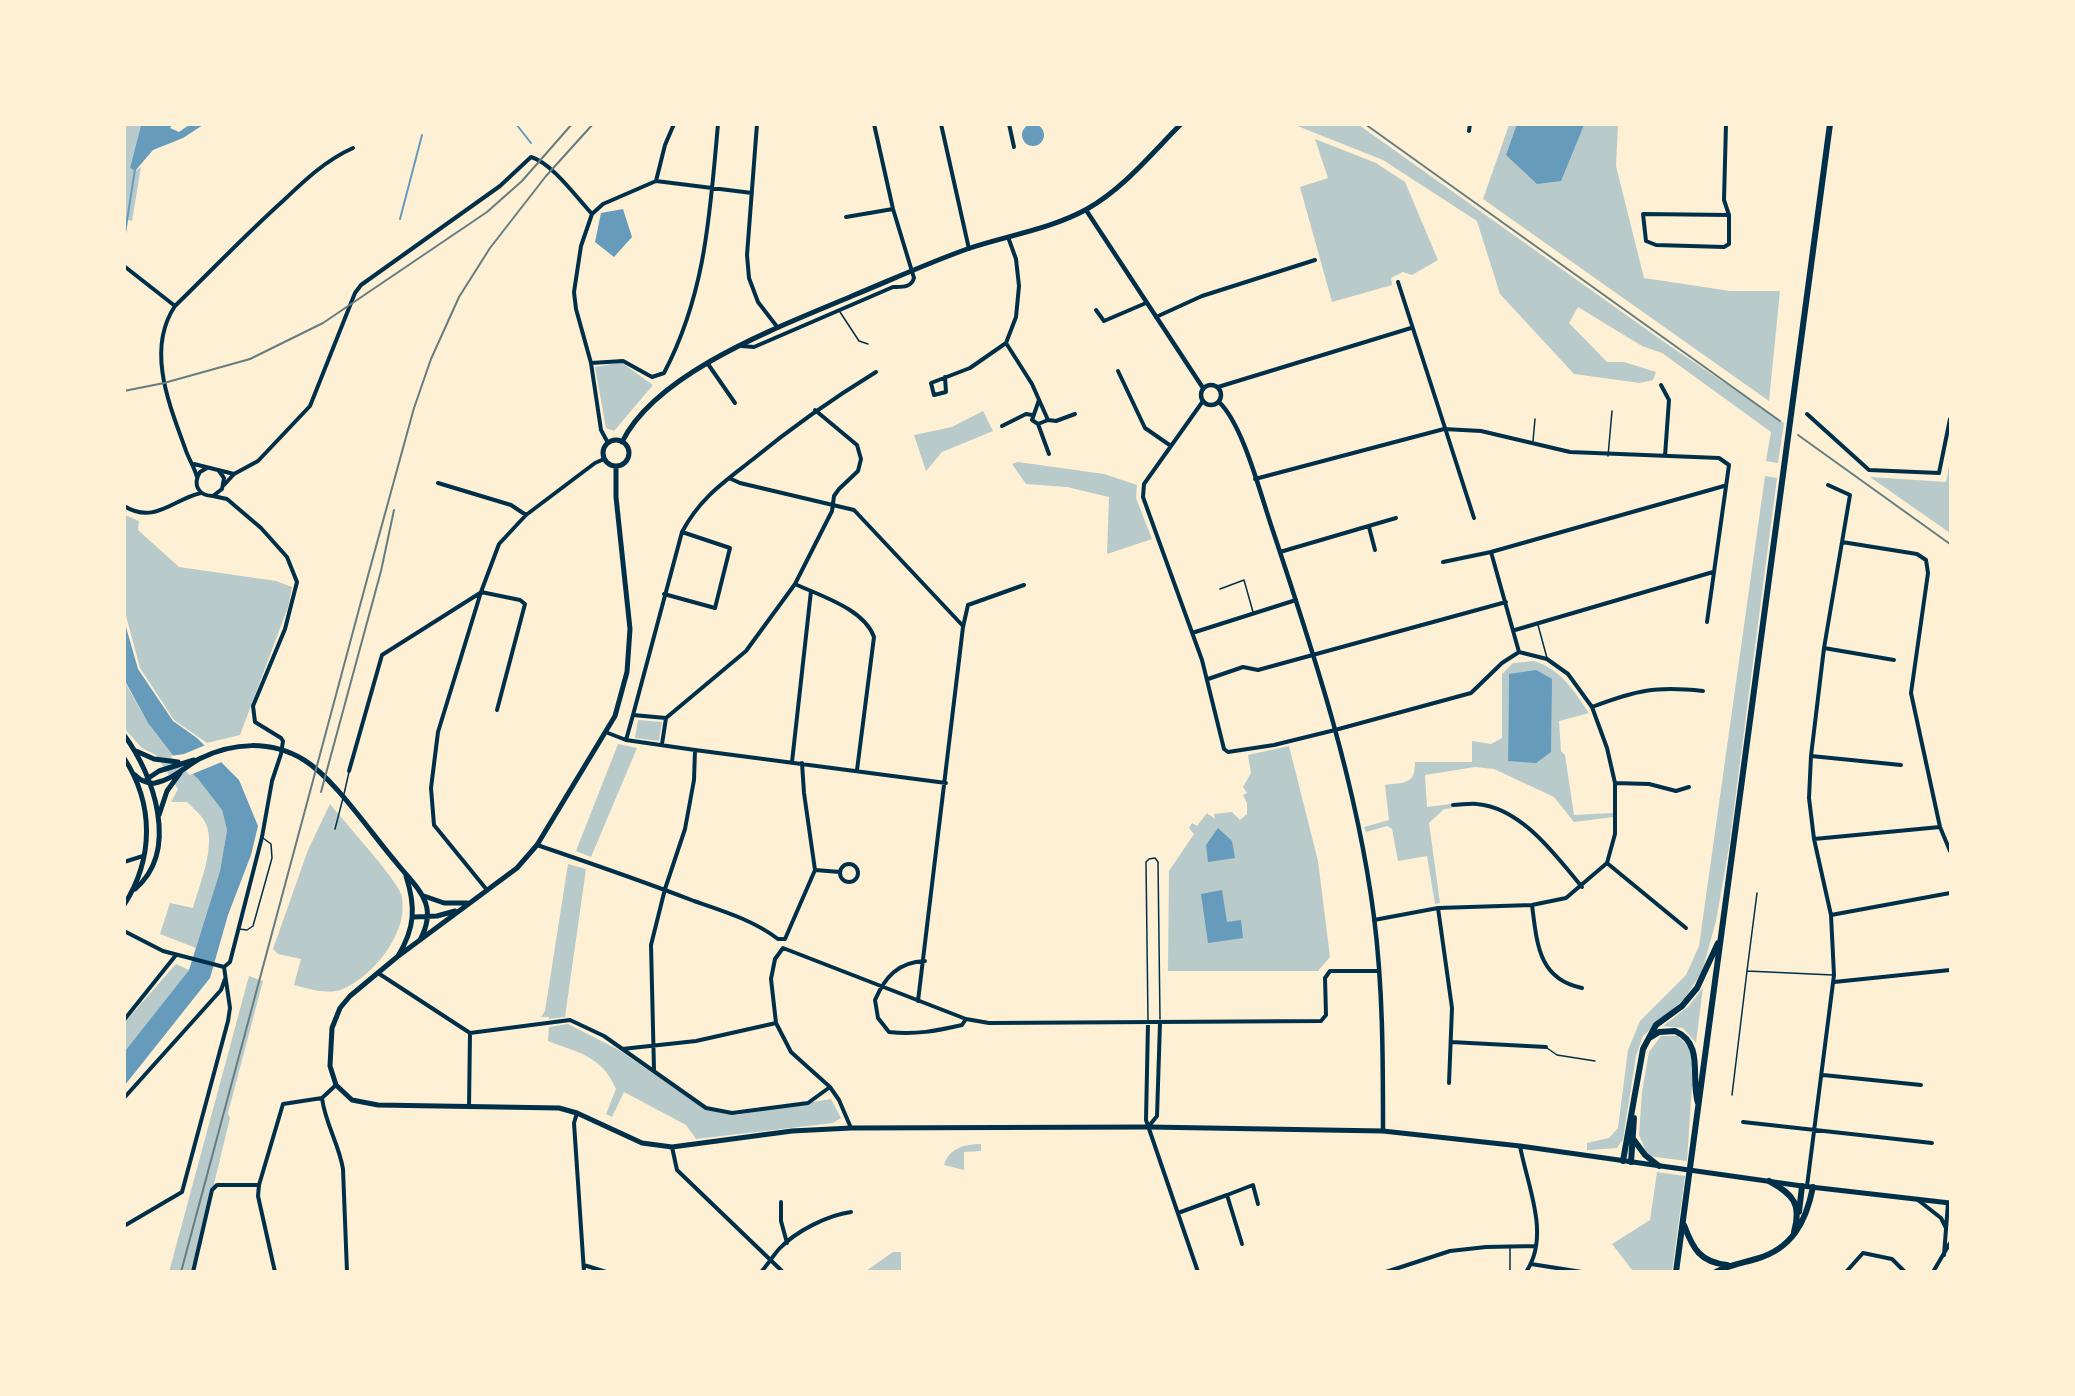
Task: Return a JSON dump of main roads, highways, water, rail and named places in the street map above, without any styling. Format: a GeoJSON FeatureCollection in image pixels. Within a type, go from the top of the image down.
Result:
{"type":"FeatureCollection","features":[{"type":"Feature","properties":{"kind":"main road"},"geometry":{"type":"LineString","coordinates":[[622,442],[644,409],[708,364],[741,345],[912,271],[969,249],[1059,222],[1086,210],[1122,184],[1181,124]]}},
{"type":"Feature","properties":{"kind":"main road"},"geometry":{"type":"LineString","coordinates":[[1676,1272],[1830,124]]}},
{"type":"Feature","properties":{"kind":"main road"},"geometry":{"type":"LineString","coordinates":[[622,442],[628,448],[628,457],[624,464],[616,466],[604,459],[604,449],[608,443],[622,442]]}},
{"type":"Feature","properties":{"kind":"main road"},"geometry":{"type":"LineString","coordinates":[[616,466],[616,497],[630,622],[630,655],[621,701],[608,733],[537,845],[517,868],[397,957],[350,996],[340,1008],[332,1028],[330,1066],[336,1085],[351,1100],[378,1106],[532,1106],[577,1113],[642,1143],[672,1147],[792,1131],[851,1128],[1149,1127],[1383,1131],[1520,1146],[1949,1203]]}},
{"type":"Feature","properties":{"kind":"main road"},"geometry":{"type":"LineString","coordinates":[[124,735],[135,750],[148,780],[158,819],[158,842],[153,861],[143,882],[124,905]]}},
{"type":"Feature","properties":{"kind":"main road"},"geometry":{"type":"LineString","coordinates":[[141,790],[159,771],[198,760],[225,749],[246,745],[278,748],[310,764],[354,812],[423,896],[428,917],[420,941]]}},
{"type":"Feature","properties":{"kind":"main road"},"geometry":{"type":"LineString","coordinates":[[135,750],[154,759],[183,763]]}},
{"type":"Feature","properties":{"kind":"main road"},"geometry":{"type":"LineString","coordinates":[[124,758],[141,790],[147,820],[145,856],[135,889]]}},
{"type":"Feature","properties":{"kind":"main road"},"geometry":{"type":"LineString","coordinates":[[135,775],[148,780],[163,780],[198,760]]}},
{"type":"Feature","properties":{"kind":"main road"},"geometry":{"type":"LineString","coordinates":[[158,819],[167,791],[180,772]]}},
{"type":"Feature","properties":{"kind":"main road"},"geometry":{"type":"LineString","coordinates":[[397,957],[411,930],[414,917],[412,894],[405,874]]}},
{"type":"Feature","properties":{"kind":"main road"},"geometry":{"type":"LineString","coordinates":[[423,896],[444,903],[469,903]]}},
{"type":"Feature","properties":{"kind":"main road"},"geometry":{"type":"LineString","coordinates":[[414,917],[446,915],[459,910]]}},
{"type":"Feature","properties":{"kind":"main road"},"geometry":{"type":"LineString","coordinates":[[414,917],[437,929]]}},
{"type":"Feature","properties":{"kind":"main road"},"geometry":{"type":"LineString","coordinates":[[1623,1161],[1640,1059],[1656,1025],[1682,1006],[1697,988],[1722,934]]}},
{"type":"Feature","properties":{"kind":"main road"},"geometry":{"type":"LineString","coordinates":[[1650,1037],[1659,1032],[1674,1031],[1689,1042],[1695,1058],[1694,1092],[1699,1106]]}},
{"type":"Feature","properties":{"kind":"main road"},"geometry":{"type":"LineString","coordinates":[[1630,1162],[1634,1140],[1634,1104]]}},
{"type":"Feature","properties":{"kind":"main road"},"geometry":{"type":"LineString","coordinates":[[1634,1140],[1645,1155],[1659,1166]]}},
{"type":"Feature","properties":{"kind":"main road"},"geometry":{"type":"LineString","coordinates":[[1769,1180],[1788,1193],[1799,1215]]}},
{"type":"Feature","properties":{"kind":"main road"},"geometry":{"type":"LineString","coordinates":[[1793,1236],[1808,1186]]}},
{"type":"Feature","properties":{"kind":"main road"},"geometry":{"type":"LineString","coordinates":[[1716,1272],[1728,1265],[1774,1252],[1793,1236],[1804,1219],[1808,1186]]}},
{"type":"Feature","properties":{"kind":"main road"},"geometry":{"type":"LineString","coordinates":[[1683,1223],[1698,1255],[1714,1264],[1728,1265]]}},
{"type":"Feature","properties":{"kind":"water"},"geometry":{"type":"Polygon","coordinates":[[[1033,124],[1041,127],[1044,135],[1041,143],[1033,146],[1025,143],[1022,135],[1025,127],[1033,124]]]}},
{"type":"Feature","properties":{"kind":"water"},"geometry":{"type":"Polygon","coordinates":[[[1517,124],[1584,125],[1561,181],[1537,184],[1506,155],[1517,124]]]}},
{"type":"Feature","properties":{"kind":"water"},"geometry":{"type":"Polygon","coordinates":[[[141,125],[172,125],[170,128],[179,132],[189,125],[203,125],[183,138],[153,150],[135,171],[130,168],[141,125]]]}},
{"type":"Feature","properties":{"kind":"water"},"geometry":{"type":"Polygon","coordinates":[[[623,209],[632,237],[614,257],[595,242],[601,213],[623,209]]]}},
{"type":"Feature","properties":{"kind":"water"},"geometry":{"type":"Polygon","coordinates":[[[124,620],[138,669],[173,721],[197,738],[239,780],[258,826],[251,855],[228,915],[210,978],[125,1085],[125,1051],[189,970],[220,871],[227,830],[222,810],[198,779],[175,758],[148,723],[125,681],[124,620]]]}},
{"type":"Feature","properties":{"kind":"water"},"geometry":{"type":"Polygon","coordinates":[[[1536,670],[1552,679],[1551,752],[1536,763],[1508,761],[1509,674],[1536,670]]]}},
{"type":"Feature","properties":{"kind":"water"},"geometry":{"type":"Polygon","coordinates":[[[1218,828],[1232,841],[1235,858],[1208,862],[1206,845],[1218,828]]]}},
{"type":"Feature","properties":{"kind":"water"},"geometry":{"type":"Polygon","coordinates":[[[1222,890],[1227,922],[1241,920],[1243,938],[1208,943],[1201,894],[1222,890]]]}},
{"type":"Feature","properties":{"kind":"waterway"},"geometry":{"type":"LineString","coordinates":[[516,124],[531,143]]}},
{"type":"Feature","properties":{"kind":"waterway"},"geometry":{"type":"LineString","coordinates":[[400,219],[422,135]]}},
{"type":"Feature","properties":{"kind":"waterway"},"geometry":{"type":"LineString","coordinates":[[124,240],[135,169]]}},
{"type":"Feature","properties":{"kind":"railway"},"geometry":{"type":"LineString","coordinates":[[124,391],[164,383],[250,359],[323,323],[487,212],[522,181],[572,124]]}},
{"type":"Feature","properties":{"kind":"railway"},"geometry":{"type":"LineString","coordinates":[[181,1272],[369,572],[414,408],[431,359],[459,297],[490,248],[546,176],[593,124]]}},
{"type":"Feature","properties":{"kind":"railway"},"geometry":{"type":"LineString","coordinates":[[1365,124],[1780,421]]}},
{"type":"Feature","properties":{"kind":"railway"},"geometry":{"type":"LineString","coordinates":[[1798,435],[1950,544]]}},
{"type":"Feature","properties":{"kind":"railway"},"geometry":{"type":"LineString","coordinates":[[321,792],[381,571],[394,510]]}}]}
